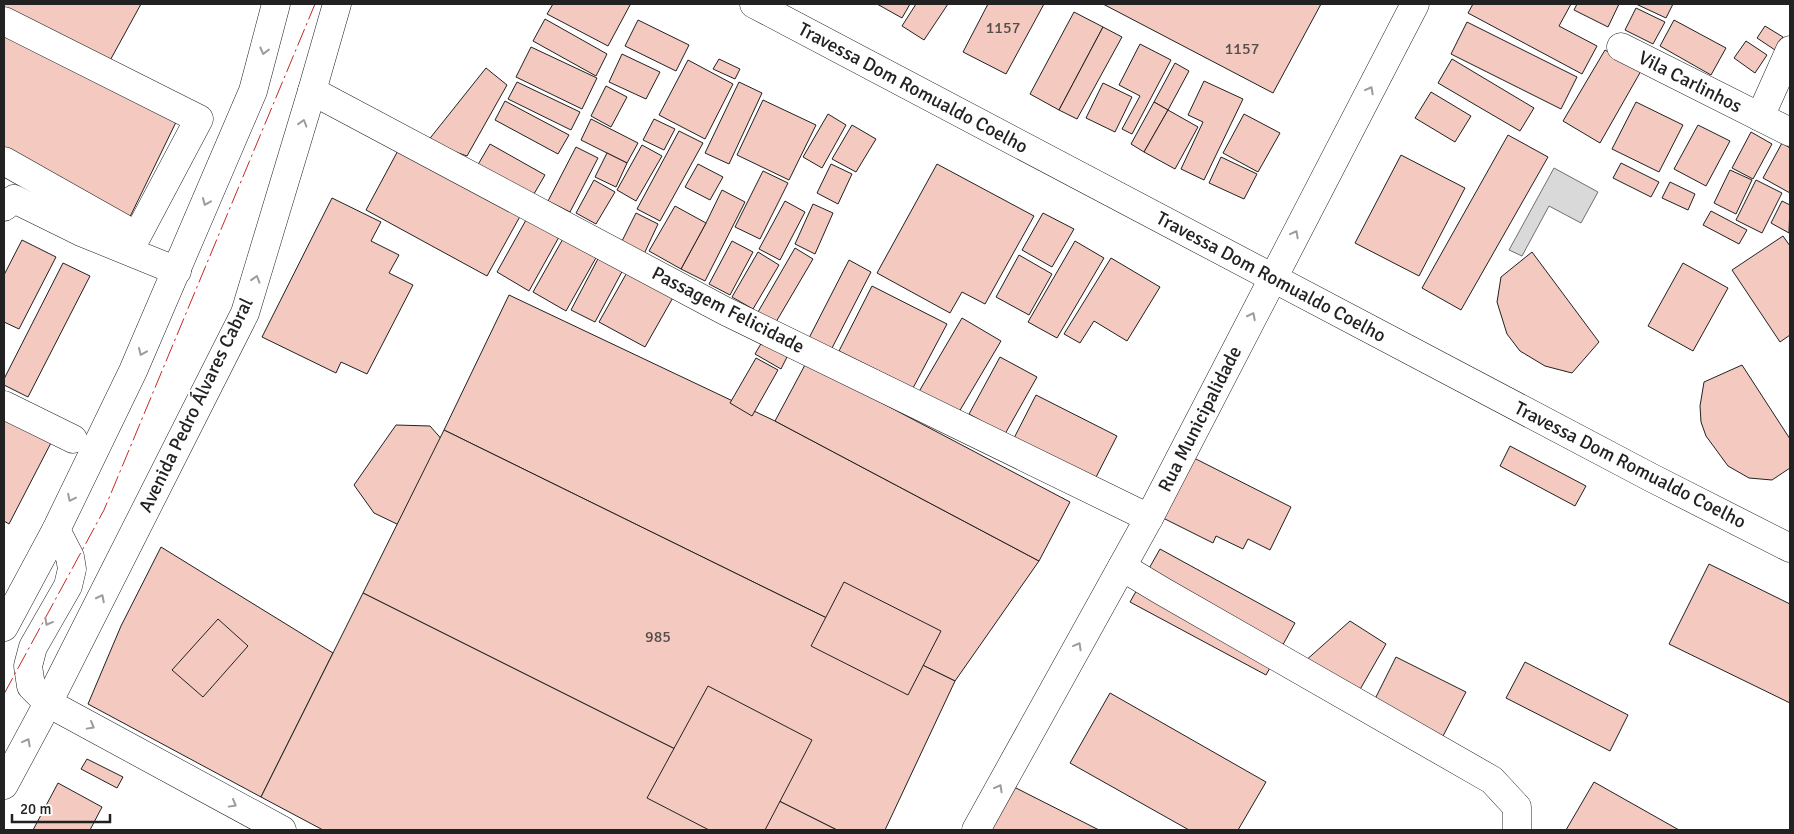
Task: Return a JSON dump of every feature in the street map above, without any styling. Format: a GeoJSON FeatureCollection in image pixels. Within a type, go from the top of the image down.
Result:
{"type":"FeatureCollection","features":[{"type":"Feature","properties":{"kind":"street"},"geometry":{"type":"LineString","coordinates":[[4,627],[56,530],[133,371],[253,91],[276,4]]}},
{"type":"Feature","properties":{"kind":"street","name":"Avenida Pedro Álvares Cabral"},"geometry":{"type":"LineString","coordinates":[[4,785],[48,703],[245,313],[337,4]]}},
{"type":"Feature","properties":{"kind":"street","name":"Travessa Dom Romualdo Coelho"},"geometry":{"type":"LineString","coordinates":[[754,4],[1652,478],[1790,548]]}},
{"type":"Feature","properties":{"kind":"street","name":"Rua Municipalidade"},"geometry":{"type":"LineString","coordinates":[[976,830],[1149,518],[1272,277],[1415,4]]}},
{"type":"Feature","properties":{"kind":"street"},"geometry":{"type":"LineString","coordinates":[[4,21],[199,119],[136,236],[4,161]]}},
{"type":"Feature","properties":{"kind":"street","name":"Vila Carlinhos"},"geometry":{"type":"LineString","coordinates":[[1621,47],[1790,132]]}},
{"type":"Feature","properties":{"kind":"street","name":"Vila Carlinhos"},"geometry":{"type":"LineString","coordinates":[[1760,117],[1790,50]]}},
{"type":"Feature","properties":{"kind":"street","name":"Passagem Felicidade"},"geometry":{"type":"LineString","coordinates":[[312,91],[725,310],[1149,518]]}},
{"type":"Feature","properties":{"kind":"street"},"geometry":{"type":"LineString","coordinates":[[4,207],[14,199],[81,232],[176,271]]}},
{"type":"Feature","properties":{"kind":"street"},"geometry":{"type":"LineString","coordinates":[[4,405],[73,440]]}},
{"type":"Feature","properties":{"kind":"street"},"geometry":{"type":"LineString","coordinates":[[56,530],[70,557],[72,570],[68,586],[33,647],[28,666],[31,686],[48,703],[282,830]]}},
{"type":"Feature","properties":{"kind":"street"},"geometry":{"type":"LineString","coordinates":[[1122,567],[1492,780],[1518,807],[1517,830]]}},
{"type":"Feature","properties":{"kind":"shaded area"},"geometry":{"type":"Polygon","coordinates":[[[1554,168],[1598,192],[1581,223],[1549,206],[1522,256],[1509,250],[1554,168]]]}},
{"type":"Feature","properties":{"kind":"building"},"geometry":{"type":"Polygon","coordinates":[[[4,4],[141,4],[107,66],[4,10],[4,4]]]}},
{"type":"Feature","properties":{"kind":"building"},"geometry":{"type":"Polygon","coordinates":[[[553,4],[630,5],[608,46],[547,14],[553,4]]]}},
{"type":"Feature","properties":{"kind":"building"},"geometry":{"type":"Polygon","coordinates":[[[877,4],[910,4],[902,18],[877,4]]]}},
{"type":"Feature","properties":{"kind":"building"},"geometry":{"type":"Polygon","coordinates":[[[916,4],[948,4],[924,40],[902,26],[916,4]]]}},
{"type":"Feature","properties":{"kind":"building"},"geometry":{"type":"Polygon","coordinates":[[[988,4],[1044,4],[1006,74],[963,52],[988,4]]]}},
{"type":"Feature","properties":{"kind":"building"},"geometry":{"type":"Polygon","coordinates":[[[1103,4],[1321,4],[1273,93],[1103,4]]]}},
{"type":"Feature","properties":{"kind":"building"},"geometry":{"type":"Polygon","coordinates":[[[1473,4],[1571,4],[1559,26],[1597,46],[1582,74],[1468,13],[1473,4]]]}},
{"type":"Feature","properties":{"kind":"building"},"geometry":{"type":"Polygon","coordinates":[[[1577,4],[1619,4],[1608,27],[1574,10],[1577,4]]]}},
{"type":"Feature","properties":{"kind":"building"},"geometry":{"type":"Polygon","coordinates":[[[1636,4],[1673,4],[1666,18],[1636,4]]]}},
{"type":"Feature","properties":{"kind":"building"},"geometry":{"type":"Polygon","coordinates":[[[1636,8],[1665,22],[1653,44],[1625,30],[1636,8]]]}},
{"type":"Feature","properties":{"kind":"building"},"geometry":{"type":"Polygon","coordinates":[[[1074,12],[1103,27],[1059,110],[1030,94],[1074,12]]]}},
{"type":"Feature","properties":{"kind":"building"},"geometry":{"type":"Polygon","coordinates":[[[545,19],[607,54],[596,76],[533,41],[545,19]]]}},
{"type":"Feature","properties":{"kind":"building"},"geometry":{"type":"Polygon","coordinates":[[[638,20],[689,45],[676,71],[625,46],[638,20]]]}},
{"type":"Feature","properties":{"kind":"building"},"geometry":{"type":"Polygon","coordinates":[[[1674,20],[1726,48],[1711,75],[1660,46],[1674,20]]]}},
{"type":"Feature","properties":{"kind":"building"},"geometry":{"type":"Polygon","coordinates":[[[1467,22],[1577,77],[1561,109],[1451,54],[1467,22]]]}},
{"type":"Feature","properties":{"kind":"building"},"geometry":{"type":"Polygon","coordinates":[[[1765,26],[1783,37],[1775,50],[1757,38],[1765,26]]]}},
{"type":"Feature","properties":{"kind":"building"},"geometry":{"type":"Polygon","coordinates":[[[4,27],[179,116],[127,223],[4,155],[4,27]]]}},
{"type":"Feature","properties":{"kind":"building"},"geometry":{"type":"Polygon","coordinates":[[[1103,27],[1122,37],[1077,119],[1059,110],[1103,27]]]}},
{"type":"Feature","properties":{"kind":"building"},"geometry":{"type":"Polygon","coordinates":[[[1746,41],[1767,55],[1755,73],[1734,58],[1746,41]]]}},
{"type":"Feature","properties":{"kind":"building"},"geometry":{"type":"Polygon","coordinates":[[[1140,44],[1171,60],[1132,134],[1122,129],[1140,96],[1119,85],[1140,44]]]}},
{"type":"Feature","properties":{"kind":"building"},"geometry":{"type":"Polygon","coordinates":[[[531,47],[597,78],[582,109],[516,77],[531,47]]]}},
{"type":"Feature","properties":{"kind":"building"},"geometry":{"type":"Polygon","coordinates":[[[1605,50],[1641,71],[1600,143],[1563,121],[1605,50]]]}},
{"type":"Feature","properties":{"kind":"building"},"geometry":{"type":"Polygon","coordinates":[[[622,54],[660,72],[646,99],[609,82],[622,54]]]}},
{"type":"Feature","properties":{"kind":"building"},"geometry":{"type":"Polygon","coordinates":[[[719,59],[740,69],[735,79],[713,69],[719,59]]]}},
{"type":"Feature","properties":{"kind":"building"},"geometry":{"type":"Polygon","coordinates":[[[1452,59],[1534,108],[1520,131],[1438,83],[1452,59]]]}},
{"type":"Feature","properties":{"kind":"building"},"geometry":{"type":"Polygon","coordinates":[[[688,60],[733,84],[705,139],[659,115],[688,60]]]}},
{"type":"Feature","properties":{"kind":"building"},"geometry":{"type":"Polygon","coordinates":[[[1175,63],[1189,71],[1168,110],[1154,102],[1175,63]]]}},
{"type":"Feature","properties":{"kind":"building"},"geometry":{"type":"Polygon","coordinates":[[[486,68],[507,85],[467,156],[427,142],[486,68]]]}},
{"type":"Feature","properties":{"kind":"building"},"geometry":{"type":"Polygon","coordinates":[[[1204,81],[1243,99],[1204,180],[1181,169],[1203,122],[1188,115],[1204,81]]]}},
{"type":"Feature","properties":{"kind":"building"},"geometry":{"type":"Polygon","coordinates":[[[517,82],[580,112],[571,130],[508,99],[517,82]]]}},
{"type":"Feature","properties":{"kind":"building"},"geometry":{"type":"Polygon","coordinates":[[[739,82],[762,93],[729,164],[705,153],[739,82]]]}},
{"type":"Feature","properties":{"kind":"building"},"geometry":{"type":"Polygon","coordinates":[[[1103,83],[1132,97],[1115,132],[1086,118],[1103,83]]]}},
{"type":"Feature","properties":{"kind":"building"},"geometry":{"type":"Polygon","coordinates":[[[606,86],[627,97],[611,127],[591,116],[606,86]]]}},
{"type":"Feature","properties":{"kind":"building"},"geometry":{"type":"Polygon","coordinates":[[[1431,92],[1471,116],[1455,142],[1415,118],[1431,92]]]}},
{"type":"Feature","properties":{"kind":"building"},"geometry":{"type":"Polygon","coordinates":[[[763,100],[816,125],[789,180],[737,155],[763,100]]]}},
{"type":"Feature","properties":{"kind":"building"},"geometry":{"type":"Polygon","coordinates":[[[505,101],[569,135],[558,154],[495,120],[505,101]]]}},
{"type":"Feature","properties":{"kind":"building"},"geometry":{"type":"Polygon","coordinates":[[[1154,102],[1168,110],[1144,152],[1131,144],[1154,102]]]}},
{"type":"Feature","properties":{"kind":"building"},"geometry":{"type":"Polygon","coordinates":[[[1636,102],[1683,125],[1659,172],[1612,149],[1636,102]]]}},
{"type":"Feature","properties":{"kind":"building"},"geometry":{"type":"Polygon","coordinates":[[[1168,110],[1198,127],[1175,169],[1144,152],[1168,110]]]}},
{"type":"Feature","properties":{"kind":"building"},"geometry":{"type":"Polygon","coordinates":[[[828,114],[846,125],[822,168],[803,157],[828,114]]]}},
{"type":"Feature","properties":{"kind":"building"},"geometry":{"type":"Polygon","coordinates":[[[1244,114],[1280,133],[1258,172],[1223,153],[1244,114]]]}},
{"type":"Feature","properties":{"kind":"building"},"geometry":{"type":"Polygon","coordinates":[[[591,119],[638,143],[627,163],[581,140],[591,119]]]}},
{"type":"Feature","properties":{"kind":"building"},"geometry":{"type":"Polygon","coordinates":[[[654,119],[675,129],[664,150],[643,140],[654,119]]]}},
{"type":"Feature","properties":{"kind":"building"},"geometry":{"type":"Polygon","coordinates":[[[852,125],[876,139],[856,172],[832,159],[852,125]]]}},
{"type":"Feature","properties":{"kind":"building"},"geometry":{"type":"Polygon","coordinates":[[[1698,125],[1730,141],[1706,186],[1674,169],[1698,125]]]}},
{"type":"Feature","properties":{"kind":"building"},"geometry":{"type":"Polygon","coordinates":[[[679,131],[703,143],[660,221],[637,209],[679,131]]]}},
{"type":"Feature","properties":{"kind":"building"},"geometry":{"type":"Polygon","coordinates":[[[1751,132],[1772,144],[1753,179],[1732,168],[1751,132]]]}},
{"type":"Feature","properties":{"kind":"building"},"geometry":{"type":"Polygon","coordinates":[[[1508,135],[1548,157],[1461,310],[1422,288],[1508,135]]]}},
{"type":"Feature","properties":{"kind":"building"},"geometry":{"type":"Polygon","coordinates":[[[1782,143],[1790,148],[1790,193],[1763,178],[1782,143]]]}},
{"type":"Feature","properties":{"kind":"building"},"geometry":{"type":"Polygon","coordinates":[[[490,144],[545,175],[531,199],[476,168],[490,144]]]}},
{"type":"Feature","properties":{"kind":"building"},"geometry":{"type":"Polygon","coordinates":[[[401,145],[523,211],[487,276],[366,210],[401,145]]]}},
{"type":"Feature","properties":{"kind":"building"},"geometry":{"type":"Polygon","coordinates":[[[642,145],[662,156],[636,201],[617,190],[642,145]]]}},
{"type":"Feature","properties":{"kind":"building"},"geometry":{"type":"Polygon","coordinates":[[[576,147],[598,158],[570,212],[548,201],[576,147]]]}},
{"type":"Feature","properties":{"kind":"building"},"geometry":{"type":"Polygon","coordinates":[[[607,153],[627,163],[616,187],[595,177],[607,153]]]}},
{"type":"Feature","properties":{"kind":"building"},"geometry":{"type":"Polygon","coordinates":[[[1401,155],[1465,188],[1419,276],[1355,243],[1401,155]]]}},
{"type":"Feature","properties":{"kind":"building"},"geometry":{"type":"Polygon","coordinates":[[[1221,157],[1257,174],[1244,199],[1209,183],[1221,157]]]}},
{"type":"Feature","properties":{"kind":"building"},"geometry":{"type":"Polygon","coordinates":[[[1621,163],[1659,182],[1651,197],[1613,178],[1621,163]]]}},
{"type":"Feature","properties":{"kind":"building"},"geometry":{"type":"Polygon","coordinates":[[[698,164],[723,177],[710,200],[685,187],[698,164]]]}},
{"type":"Feature","properties":{"kind":"building"},"geometry":{"type":"Polygon","coordinates":[[[831,164],[852,174],[838,204],[817,193],[831,164]]]}},
{"type":"Feature","properties":{"kind":"building"},"geometry":{"type":"Polygon","coordinates":[[[937,164],[1034,216],[985,304],[962,292],[950,313],[877,273],[937,164]]]}},
{"type":"Feature","properties":{"kind":"building"},"geometry":{"type":"Polygon","coordinates":[[[1730,170],[1752,180],[1736,214],[1714,203],[1730,170]]]}},
{"type":"Feature","properties":{"kind":"building"},"geometry":{"type":"Polygon","coordinates":[[[763,171],[788,183],[760,239],[735,227],[763,171]]]}},
{"type":"Feature","properties":{"kind":"building"},"geometry":{"type":"Polygon","coordinates":[[[594,180],[615,192],[596,224],[576,213],[594,180]]]}},
{"type":"Feature","properties":{"kind":"building"},"geometry":{"type":"Polygon","coordinates":[[[1756,180],[1782,193],[1762,233],[1736,220],[1756,180]]]}},
{"type":"Feature","properties":{"kind":"building"},"geometry":{"type":"Polygon","coordinates":[[[1670,182],[1695,194],[1688,210],[1662,198],[1670,182]]]}},
{"type":"Feature","properties":{"kind":"building"},"geometry":{"type":"Polygon","coordinates":[[[722,190],[745,202],[705,281],[681,269],[722,190]]]}},
{"type":"Feature","properties":{"kind":"building"},"geometry":{"type":"Polygon","coordinates":[[[332,198],[381,222],[371,241],[399,255],[389,273],[413,285],[367,374],[341,362],[336,373],[262,337],[332,198]]]}},
{"type":"Feature","properties":{"kind":"building"},"geometry":{"type":"Polygon","coordinates":[[[785,201],[805,212],[780,260],[759,249],[785,201]]]}},
{"type":"Feature","properties":{"kind":"building"},"geometry":{"type":"Polygon","coordinates":[[[1782,201],[1790,205],[1789,233],[1771,223],[1782,201]]]}},
{"type":"Feature","properties":{"kind":"building"},"geometry":{"type":"Polygon","coordinates":[[[813,204],[833,213],[815,254],[795,244],[813,204]]]}},
{"type":"Feature","properties":{"kind":"building"},"geometry":{"type":"Polygon","coordinates":[[[675,206],[706,223],[681,269],[649,251],[675,206]]]}},
{"type":"Feature","properties":{"kind":"building"},"geometry":{"type":"Polygon","coordinates":[[[1711,211],[1747,230],[1739,244],[1703,225],[1711,211]]]}},
{"type":"Feature","properties":{"kind":"building"},"geometry":{"type":"Polygon","coordinates":[[[636,213],[658,224],[644,254],[621,243],[636,213]]]}},
{"type":"Feature","properties":{"kind":"building"},"geometry":{"type":"Polygon","coordinates":[[[1043,213],[1074,229],[1052,267],[1022,250],[1043,213]]]}},
{"type":"Feature","properties":{"kind":"building"},"geometry":{"type":"Polygon","coordinates":[[[526,220],[559,237],[529,291],[497,272],[526,220]]]}},
{"type":"Feature","properties":{"kind":"building"},"geometry":{"type":"Polygon","coordinates":[[[1783,236],[1790,246],[1790,335],[1780,342],[1732,270],[1783,236]]]}},
{"type":"Feature","properties":{"kind":"building"},"geometry":{"type":"Polygon","coordinates":[[[564,237],[597,256],[566,311],[533,292],[564,237]]]}},
{"type":"Feature","properties":{"kind":"building"},"geometry":{"type":"Polygon","coordinates":[[[22,240],[56,257],[19,329],[4,322],[4,275],[22,240]]]}},
{"type":"Feature","properties":{"kind":"building"},"geometry":{"type":"Polygon","coordinates":[[[732,241],[753,252],[730,295],[709,284],[732,241]]]}},
{"type":"Feature","properties":{"kind":"building"},"geometry":{"type":"Polygon","coordinates":[[[1075,241],[1104,258],[1057,338],[1028,322],[1075,241]]]}},
{"type":"Feature","properties":{"kind":"building"},"geometry":{"type":"Polygon","coordinates":[[[795,248],[813,259],[776,322],[758,312],[795,248]]]}},
{"type":"Feature","properties":{"kind":"building"},"geometry":{"type":"Polygon","coordinates":[[[758,252],[779,265],[753,309],[732,297],[758,252]]]}},
{"type":"Feature","properties":{"kind":"building"},"geometry":{"type":"Polygon","coordinates":[[[1532,252],[1599,342],[1572,373],[1545,366],[1520,351],[1507,334],[1497,302],[1501,277],[1532,252]]]}},
{"type":"Feature","properties":{"kind":"building"},"geometry":{"type":"Polygon","coordinates":[[[600,255],[624,268],[595,322],[571,310],[600,255]]]}},
{"type":"Feature","properties":{"kind":"building"},"geometry":{"type":"Polygon","coordinates":[[[1019,255],[1052,274],[1029,315],[996,297],[1019,255]]]}},
{"type":"Feature","properties":{"kind":"building"},"geometry":{"type":"Polygon","coordinates":[[[1111,258],[1160,287],[1127,341],[1094,321],[1080,343],[1064,334],[1111,258]]]}},
{"type":"Feature","properties":{"kind":"building"},"geometry":{"type":"Polygon","coordinates":[[[849,260],[871,272],[831,350],[809,338],[849,260]]]}},
{"type":"Feature","properties":{"kind":"building"},"geometry":{"type":"Polygon","coordinates":[[[63,263],[90,276],[28,397],[4,385],[4,379],[63,263]]]}},
{"type":"Feature","properties":{"kind":"building"},"geometry":{"type":"Polygon","coordinates":[[[1683,263],[1728,288],[1693,351],[1648,326],[1683,263]]]}},
{"type":"Feature","properties":{"kind":"building"},"geometry":{"type":"Polygon","coordinates":[[[629,269],[675,294],[645,347],[599,322],[629,269]]]}},
{"type":"Feature","properties":{"kind":"building"},"geometry":{"type":"Polygon","coordinates":[[[872,286],[947,324],[913,388],[839,351],[872,286]]]}},
{"type":"Feature","properties":{"kind":"building"},"geometry":{"type":"Polygon","coordinates":[[[509,295],[775,421],[1039,561],[955,681],[444,430],[509,295]]]}},
{"type":"Feature","properties":{"kind":"building"},"geometry":{"type":"Polygon","coordinates":[[[962,318],[1001,341],[956,417],[917,395],[962,318]]]}},
{"type":"Feature","properties":{"kind":"building"},"geometry":{"type":"Polygon","coordinates":[[[766,335],[791,349],[781,369],[755,354],[766,335]]]}},
{"type":"Feature","properties":{"kind":"building"},"geometry":{"type":"Polygon","coordinates":[[[1000,357],[1037,377],[1005,434],[969,414],[1000,357]]]}},
{"type":"Feature","properties":{"kind":"building"},"geometry":{"type":"Polygon","coordinates":[[[756,358],[778,370],[752,416],[730,403],[756,358]]]}},
{"type":"Feature","properties":{"kind":"building"},"geometry":{"type":"Polygon","coordinates":[[[806,363],[1070,502],[1039,561],[775,421],[806,363]]]}},
{"type":"Feature","properties":{"kind":"building"},"geometry":{"type":"Polygon","coordinates":[[[1742,365],[1790,439],[1790,468],[1772,480],[1749,478],[1728,466],[1706,436],[1701,422],[1700,406],[1704,382],[1742,365]]]}},
{"type":"Feature","properties":{"kind":"building"},"geometry":{"type":"Polygon","coordinates":[[[1036,395],[1117,436],[1092,485],[1011,444],[1036,395]]]}},
{"type":"Feature","properties":{"kind":"building"},"geometry":{"type":"Polygon","coordinates":[[[4,414],[53,439],[9,524],[4,521],[4,414]]]}},
{"type":"Feature","properties":{"kind":"building"},"geometry":{"type":"Polygon","coordinates":[[[396,425],[430,426],[453,452],[580,515],[548,577],[518,582],[374,513],[354,485],[396,425]]]}},
{"type":"Feature","properties":{"kind":"building"},"geometry":{"type":"Polygon","coordinates":[[[444,430],[955,681],[885,830],[837,830],[363,593],[444,430]]]}},
{"type":"Feature","properties":{"kind":"building"},"geometry":{"type":"Polygon","coordinates":[[[1510,446],[1586,486],[1575,506],[1500,466],[1510,446]]]}},
{"type":"Feature","properties":{"kind":"building"},"geometry":{"type":"Polygon","coordinates":[[[1188,455],[1291,507],[1270,550],[1248,539],[1243,549],[1216,536],[1213,543],[1157,515],[1188,455]]]}},
{"type":"Feature","properties":{"kind":"building"},"geometry":{"type":"Polygon","coordinates":[[[161,547],[333,653],[261,797],[88,704],[121,626],[161,547]]]}},
{"type":"Feature","properties":{"kind":"building"},"geometry":{"type":"Polygon","coordinates":[[[1160,549],[1295,623],[1266,675],[1130,602],[1160,549]]]}},
{"type":"Feature","properties":{"kind":"building"},"geometry":{"type":"Polygon","coordinates":[[[1709,564],[1790,604],[1790,703],[1669,644],[1709,564]]]}},
{"type":"Feature","properties":{"kind":"building"},"geometry":{"type":"Polygon","coordinates":[[[844,582],[941,631],[908,695],[811,646],[844,582]]]}},
{"type":"Feature","properties":{"kind":"building"},"geometry":{"type":"Polygon","coordinates":[[[363,593],[837,830],[323,830],[261,797],[363,593]]]}},
{"type":"Feature","properties":{"kind":"building"},"geometry":{"type":"Polygon","coordinates":[[[218,619],[248,646],[203,697],[172,670],[218,619]]]}},
{"type":"Feature","properties":{"kind":"building"},"geometry":{"type":"Polygon","coordinates":[[[1350,621],[1386,644],[1350,707],[1294,671],[1350,621]]]}},
{"type":"Feature","properties":{"kind":"building"},"geometry":{"type":"Polygon","coordinates":[[[1396,657],[1466,692],[1443,736],[1374,701],[1396,657]]]}},
{"type":"Feature","properties":{"kind":"building"},"geometry":{"type":"Polygon","coordinates":[[[1525,662],[1628,715],[1610,751],[1506,698],[1525,662]]]}},
{"type":"Feature","properties":{"kind":"building"},"geometry":{"type":"Polygon","coordinates":[[[708,686],[812,740],[765,830],[709,830],[647,798],[708,686]]]}},
{"type":"Feature","properties":{"kind":"building"},"geometry":{"type":"Polygon","coordinates":[[[1110,693],[1266,782],[1238,830],[1189,830],[1070,763],[1110,693]]]}},
{"type":"Feature","properties":{"kind":"building"},"geometry":{"type":"Polygon","coordinates":[[[87,759],[123,777],[117,788],[81,769],[87,759]]]}},
{"type":"Feature","properties":{"kind":"building"},"geometry":{"type":"Polygon","coordinates":[[[1594,782],[1679,830],[1566,830],[1594,782]]]}},
{"type":"Feature","properties":{"kind":"building"},"geometry":{"type":"Polygon","coordinates":[[[58,783],[102,807],[90,830],[33,830],[58,783]]]}},
{"type":"Feature","properties":{"kind":"building"},"geometry":{"type":"Polygon","coordinates":[[[1014,787],[1099,830],[989,830],[1014,787]]]}},
{"type":"Feature","properties":{"kind":"power"},"geometry":{"type":"LineString","coordinates":[[4,694],[104,510],[315,4]]}}]}
